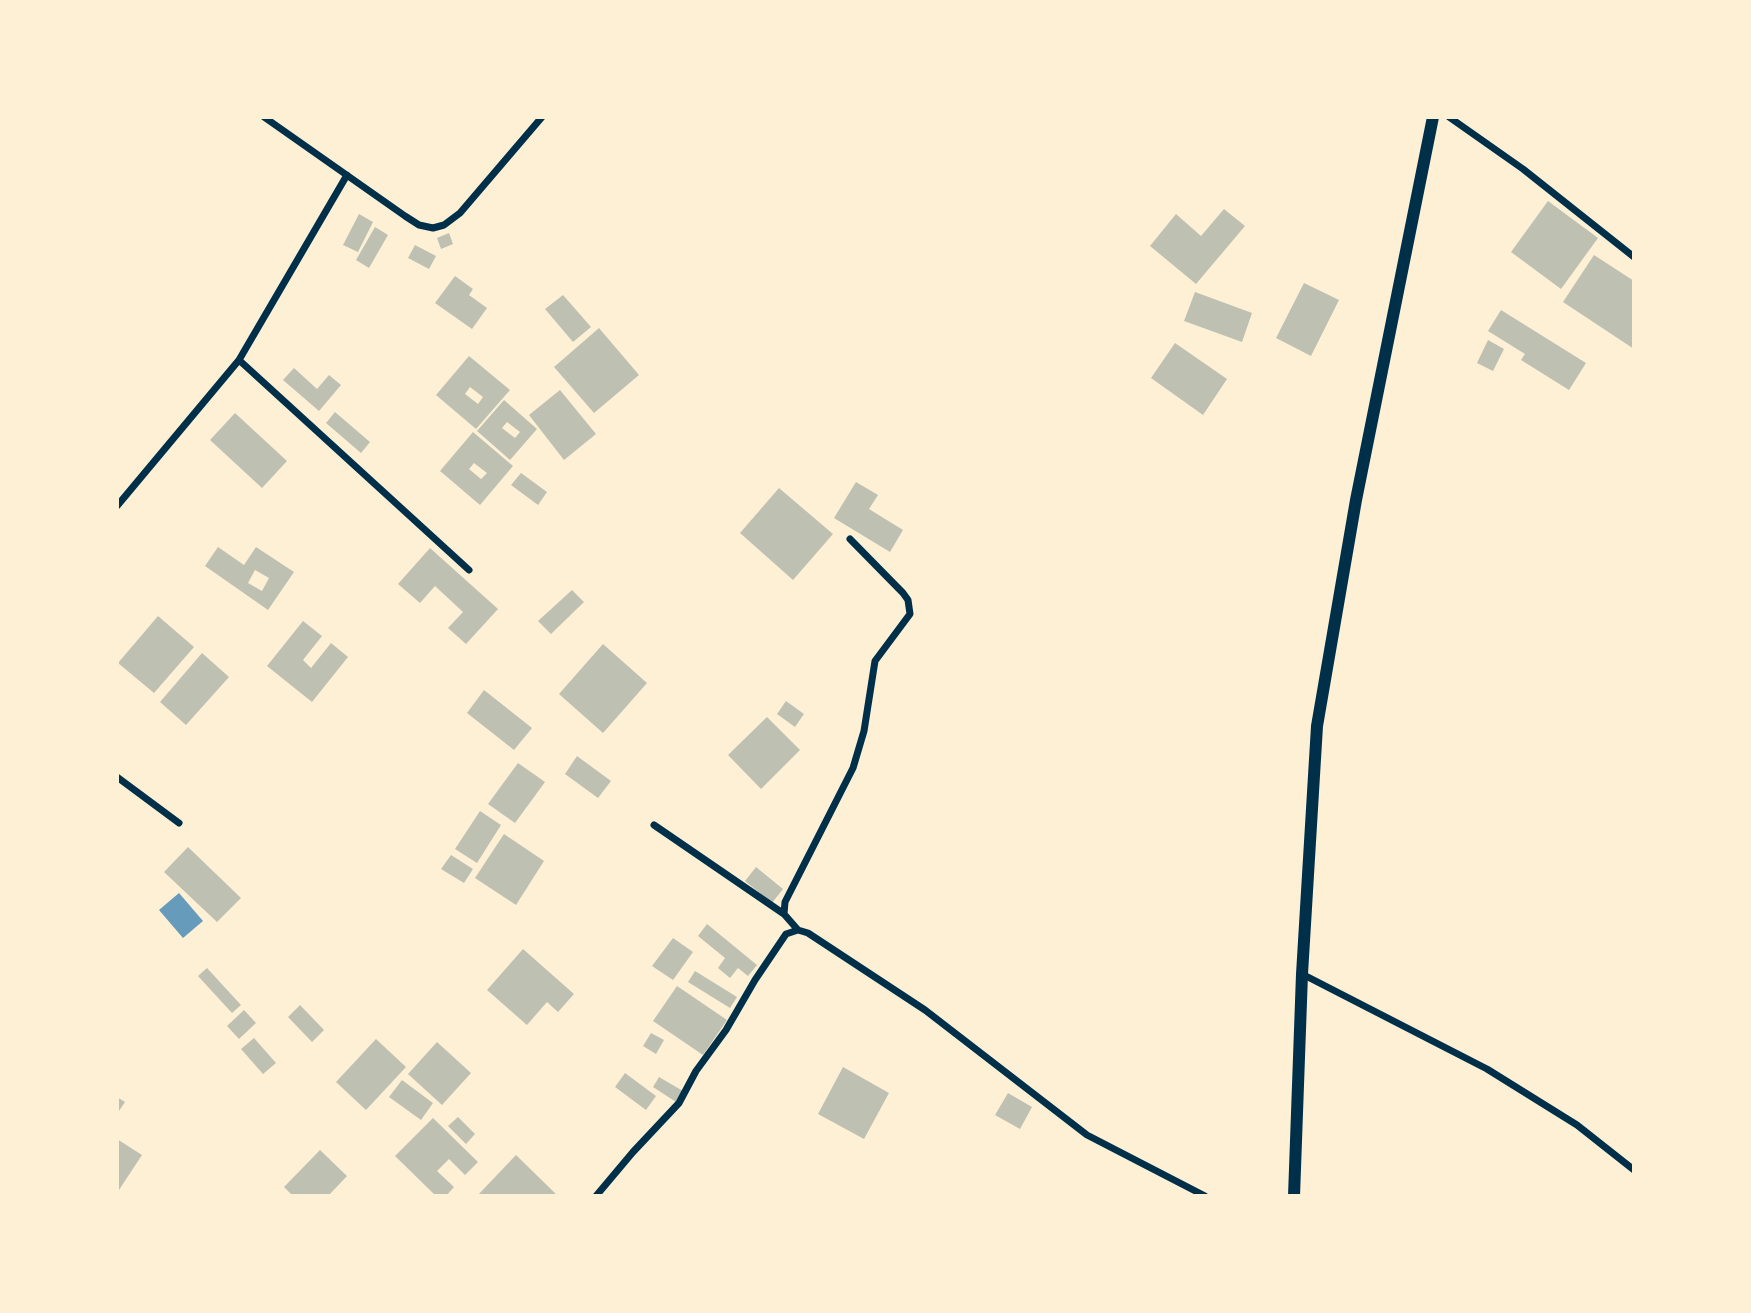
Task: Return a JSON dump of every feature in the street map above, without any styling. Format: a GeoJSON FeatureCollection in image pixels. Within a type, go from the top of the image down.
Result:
{"type":"FeatureCollection","features":[{"type":"Feature","properties":{"kind":"street"},"geometry":{"type":"LineString","coordinates":[[264,117],[419,225],[433,228],[444,225],[460,214],[542,117]]}},
{"type":"Feature","properties":{"kind":"street"},"geometry":{"type":"LineString","coordinates":[[1294,1196],[1302,974],[1317,726],[1356,500],[1433,117]]}},
{"type":"Feature","properties":{"kind":"street"},"geometry":{"type":"LineString","coordinates":[[1449,117],[1523,169],[1634,257]]}},
{"type":"Feature","properties":{"kind":"street"},"geometry":{"type":"LineString","coordinates":[[117,506],[239,360],[346,175]]}},
{"type":"Feature","properties":{"kind":"street"},"geometry":{"type":"LineString","coordinates":[[239,360],[469,570]]}},
{"type":"Feature","properties":{"kind":"street"},"geometry":{"type":"LineString","coordinates":[[784,915],[786,902],[843,790],[860,750],[875,661],[910,614],[908,600],[903,593],[850,540]]}},
{"type":"Feature","properties":{"kind":"street"},"geometry":{"type":"LineString","coordinates":[[117,778],[179,823]]}},
{"type":"Feature","properties":{"kind":"street"},"geometry":{"type":"LineString","coordinates":[[654,825],[784,915],[798,930],[808,933],[925,1010],[1087,1135],[1205,1196]]}},
{"type":"Feature","properties":{"kind":"street"},"geometry":{"type":"LineString","coordinates":[[596,1196],[680,1103],[696,1071],[726,1030],[786,934],[798,930]]}},
{"type":"Feature","properties":{"kind":"street"},"geometry":{"type":"LineString","coordinates":[[1302,974],[1487,1069],[1577,1125],[1634,1170]]}},
{"type":"Feature","properties":{"kind":"water"},"geometry":{"type":"Polygon","coordinates":[[[179,893],[203,921],[183,938],[159,910],[179,893]]]}},
{"type":"Feature","properties":{"kind":"building"},"geometry":{"type":"Polygon","coordinates":[[[1548,201],[1598,238],[1561,289],[1511,252],[1548,201]]]}},
{"type":"Feature","properties":{"kind":"building"},"geometry":{"type":"Polygon","coordinates":[[[1224,209],[1245,226],[1196,284],[1150,246],[1176,214],[1201,236],[1224,209]]]}},
{"type":"Feature","properties":{"kind":"building"},"geometry":{"type":"Polygon","coordinates":[[[359,214],[373,222],[358,252],[343,245],[359,214]]]}},
{"type":"Feature","properties":{"kind":"building"},"geometry":{"type":"Polygon","coordinates":[[[375,227],[388,235],[369,268],[356,260],[375,227]]]}},
{"type":"Feature","properties":{"kind":"building"},"geometry":{"type":"Polygon","coordinates":[[[449,233],[453,244],[441,249],[437,238],[449,233]]]}},
{"type":"Feature","properties":{"kind":"building"},"geometry":{"type":"Polygon","coordinates":[[[415,245],[436,256],[429,269],[408,258],[415,245]]]}},
{"type":"Feature","properties":{"kind":"building"},"geometry":{"type":"Polygon","coordinates":[[[1594,255],[1634,281],[1634,349],[1563,302],[1594,255]]]}},
{"type":"Feature","properties":{"kind":"building"},"geometry":{"type":"Polygon","coordinates":[[[455,276],[473,289],[469,295],[487,308],[472,329],[435,303],[455,276]]]}},
{"type":"Feature","properties":{"kind":"building"},"geometry":{"type":"Polygon","coordinates":[[[1304,283],[1339,300],[1311,356],[1276,338],[1304,283]]]}},
{"type":"Feature","properties":{"kind":"building"},"geometry":{"type":"Polygon","coordinates":[[[1195,292],[1252,313],[1242,342],[1184,321],[1195,292]]]}},
{"type":"Feature","properties":{"kind":"building"},"geometry":{"type":"Polygon","coordinates":[[[563,295],[591,327],[573,342],[545,309],[563,295]]]}},
{"type":"Feature","properties":{"kind":"building"},"geometry":{"type":"Polygon","coordinates":[[[1501,310],[1586,363],[1569,390],[1521,360],[1525,354],[1488,331],[1501,310]]]}},
{"type":"Feature","properties":{"kind":"building"},"geometry":{"type":"Polygon","coordinates":[[[599,328],[639,375],[594,413],[554,367],[599,328]]]}},
{"type":"Feature","properties":{"kind":"building"},"geometry":{"type":"Polygon","coordinates":[[[1488,340],[1504,349],[1493,371],[1477,363],[1488,340]]]}},
{"type":"Feature","properties":{"kind":"building"},"geometry":{"type":"Polygon","coordinates":[[[1175,343],[1227,379],[1203,415],[1151,378],[1175,343]]]}},
{"type":"Feature","properties":{"kind":"building"},"geometry":{"type":"Polygon","coordinates":[[[469,356],[510,390],[476,429],[436,395],[469,356]],[[470,387],[465,394],[478,404],[483,397],[470,387]]]}},
{"type":"Feature","properties":{"kind":"building"},"geometry":{"type":"Polygon","coordinates":[[[294,368],[317,389],[329,375],[341,385],[319,411],[283,380],[294,368]]]}},
{"type":"Feature","properties":{"kind":"building"},"geometry":{"type":"Polygon","coordinates":[[[560,390],[596,434],[564,460],[529,415],[560,390]]]}},
{"type":"Feature","properties":{"kind":"building"},"geometry":{"type":"Polygon","coordinates":[[[504,400],[537,429],[510,460],[477,431],[504,400]],[[507,422],[502,428],[515,438],[520,432],[507,422]]]}},
{"type":"Feature","properties":{"kind":"building"},"geometry":{"type":"Polygon","coordinates":[[[335,412],[370,442],[361,453],[326,423],[335,412]]]}},
{"type":"Feature","properties":{"kind":"building"},"geometry":{"type":"Polygon","coordinates":[[[235,413],[287,461],[262,488],[210,440],[235,413]]]}},
{"type":"Feature","properties":{"kind":"building"},"geometry":{"type":"Polygon","coordinates":[[[473,432],[513,466],[480,505],[440,471],[473,432]],[[474,463],[469,469],[481,479],[487,473],[474,463]]]}},
{"type":"Feature","properties":{"kind":"building"},"geometry":{"type":"Polygon","coordinates":[[[521,473],[547,492],[538,505],[511,485],[521,473]]]}},
{"type":"Feature","properties":{"kind":"building"},"geometry":{"type":"Polygon","coordinates":[[[856,482],[878,495],[869,509],[903,530],[890,552],[834,518],[856,482]]]}},
{"type":"Feature","properties":{"kind":"building"},"geometry":{"type":"Polygon","coordinates":[[[779,488],[833,534],[793,580],[740,533],[779,488]]]}},
{"type":"Feature","properties":{"kind":"building"},"geometry":{"type":"Polygon","coordinates":[[[218,547],[244,565],[256,547],[294,572],[268,610],[205,566],[218,547]],[[255,570],[248,583],[262,591],[269,578],[255,570]]]}},
{"type":"Feature","properties":{"kind":"building"},"geometry":{"type":"Polygon","coordinates":[[[430,548],[498,609],[466,644],[448,628],[463,612],[435,586],[420,603],[398,584],[430,548]]]}},
{"type":"Feature","properties":{"kind":"building"},"geometry":{"type":"Polygon","coordinates":[[[572,590],[584,602],[551,634],[538,621],[572,590]]]}},
{"type":"Feature","properties":{"kind":"building"},"geometry":{"type":"Polygon","coordinates":[[[158,616],[194,647],[154,693],[118,663],[158,616]]]}},
{"type":"Feature","properties":{"kind":"building"},"geometry":{"type":"Polygon","coordinates":[[[303,621],[322,636],[303,660],[311,668],[331,643],[348,657],[312,702],[267,666],[303,621]]]}},
{"type":"Feature","properties":{"kind":"building"},"geometry":{"type":"Polygon","coordinates":[[[603,644],[647,683],[603,733],[559,694],[603,644]]]}},
{"type":"Feature","properties":{"kind":"building"},"geometry":{"type":"Polygon","coordinates":[[[202,653],[229,677],[186,725],[160,702],[202,653]]]}},
{"type":"Feature","properties":{"kind":"building"},"geometry":{"type":"Polygon","coordinates":[[[484,690],[532,728],[514,750],[467,713],[484,690]]]}},
{"type":"Feature","properties":{"kind":"building"},"geometry":{"type":"Polygon","coordinates":[[[786,701],[804,714],[795,727],[777,714],[786,701]]]}},
{"type":"Feature","properties":{"kind":"building"},"geometry":{"type":"Polygon","coordinates":[[[767,717],[800,750],[761,789],[728,755],[767,717]]]}},
{"type":"Feature","properties":{"kind":"building"},"geometry":{"type":"Polygon","coordinates":[[[577,756],[611,781],[598,798],[565,774],[577,756]]]}},
{"type":"Feature","properties":{"kind":"building"},"geometry":{"type":"Polygon","coordinates":[[[518,763],[545,782],[515,823],[488,804],[518,763]]]}},
{"type":"Feature","properties":{"kind":"building"},"geometry":{"type":"Polygon","coordinates":[[[480,811],[501,825],[477,863],[455,849],[480,811]]]}},
{"type":"Feature","properties":{"kind":"building"},"geometry":{"type":"Polygon","coordinates":[[[504,834],[544,861],[516,905],[475,878],[504,834]]]}},
{"type":"Feature","properties":{"kind":"building"},"geometry":{"type":"Polygon","coordinates":[[[188,847],[241,898],[217,922],[164,872],[188,847]]]}},
{"type":"Feature","properties":{"kind":"building"},"geometry":{"type":"Polygon","coordinates":[[[451,855],[473,869],[464,883],[441,869],[451,855]]]}},
{"type":"Feature","properties":{"kind":"building"},"geometry":{"type":"Polygon","coordinates":[[[756,867],[783,889],[772,903],[745,881],[756,867]]]}},
{"type":"Feature","properties":{"kind":"building"},"geometry":{"type":"Polygon","coordinates":[[[707,924],[757,965],[748,976],[738,968],[730,978],[718,968],[725,958],[698,936],[707,924]]]}},
{"type":"Feature","properties":{"kind":"building"},"geometry":{"type":"Polygon","coordinates":[[[673,938],[693,952],[673,980],[652,966],[673,938]]]}},
{"type":"Feature","properties":{"kind":"building"},"geometry":{"type":"Polygon","coordinates":[[[523,949],[574,994],[558,1012],[547,1002],[527,1025],[487,990],[523,949]]]}},
{"type":"Feature","properties":{"kind":"building"},"geometry":{"type":"Polygon","coordinates":[[[207,968],[241,1005],[232,1013],[198,976],[207,968]]]}},
{"type":"Feature","properties":{"kind":"building"},"geometry":{"type":"Polygon","coordinates":[[[695,971],[737,997],[730,1008],[688,982],[695,971]]]}},
{"type":"Feature","properties":{"kind":"building"},"geometry":{"type":"Polygon","coordinates":[[[677,986],[727,1020],[703,1055],[653,1021],[677,986]]]}},
{"type":"Feature","properties":{"kind":"building"},"geometry":{"type":"Polygon","coordinates":[[[300,1005],[324,1030],[312,1042],[288,1017],[300,1005]]]}},
{"type":"Feature","properties":{"kind":"building"},"geometry":{"type":"Polygon","coordinates":[[[244,1010],[256,1023],[239,1039],[227,1026],[244,1010]]]}},
{"type":"Feature","properties":{"kind":"building"},"geometry":{"type":"Polygon","coordinates":[[[651,1033],[664,1040],[656,1054],[643,1046],[651,1033]]]}},
{"type":"Feature","properties":{"kind":"building"},"geometry":{"type":"Polygon","coordinates":[[[254,1038],[276,1063],[263,1074],[241,1049],[254,1038]]]}},
{"type":"Feature","properties":{"kind":"building"},"geometry":{"type":"Polygon","coordinates":[[[376,1039],[406,1067],[366,1110],[336,1082],[376,1039]]]}},
{"type":"Feature","properties":{"kind":"building"},"geometry":{"type":"Polygon","coordinates":[[[437,1042],[471,1073],[442,1105],[408,1074],[437,1042]]]}},
{"type":"Feature","properties":{"kind":"building"},"geometry":{"type":"Polygon","coordinates":[[[843,1067],[889,1093],[864,1139],[818,1114],[843,1067]]]}},
{"type":"Feature","properties":{"kind":"building"},"geometry":{"type":"Polygon","coordinates":[[[625,1073],[656,1096],[646,1110],[615,1087],[625,1073]]]}},
{"type":"Feature","properties":{"kind":"building"},"geometry":{"type":"Polygon","coordinates":[[[659,1077],[683,1091],[676,1102],[653,1087],[659,1077]]]}},
{"type":"Feature","properties":{"kind":"building"},"geometry":{"type":"Polygon","coordinates":[[[402,1080],[433,1103],[421,1120],[389,1097],[402,1080]]]}},
{"type":"Feature","properties":{"kind":"building"},"geometry":{"type":"Polygon","coordinates":[[[1008,1093],[1032,1107],[1020,1129],[995,1115],[1008,1093]]]}},
{"type":"Feature","properties":{"kind":"building"},"geometry":{"type":"Polygon","coordinates":[[[117,1097],[125,1102],[117,1114],[117,1097]]]}},
{"type":"Feature","properties":{"kind":"building"},"geometry":{"type":"Polygon","coordinates":[[[458,1117],[475,1134],[466,1144],[448,1126],[458,1117]]]}},
{"type":"Feature","properties":{"kind":"building"},"geometry":{"type":"Polygon","coordinates":[[[433,1118],[478,1162],[465,1175],[449,1159],[437,1171],[454,1187],[446,1196],[436,1196],[395,1156],[433,1118]]]}},
{"type":"Feature","properties":{"kind":"building"},"geometry":{"type":"Polygon","coordinates":[[[117,1139],[142,1155],[117,1193],[117,1139]]]}},
{"type":"Feature","properties":{"kind":"building"},"geometry":{"type":"Polygon","coordinates":[[[320,1150],[347,1176],[328,1196],[293,1196],[284,1187],[320,1150]]]}},
{"type":"Feature","properties":{"kind":"building"},"geometry":{"type":"Polygon","coordinates":[[[516,1155],[558,1196],[477,1196],[516,1155]]]}}]}
